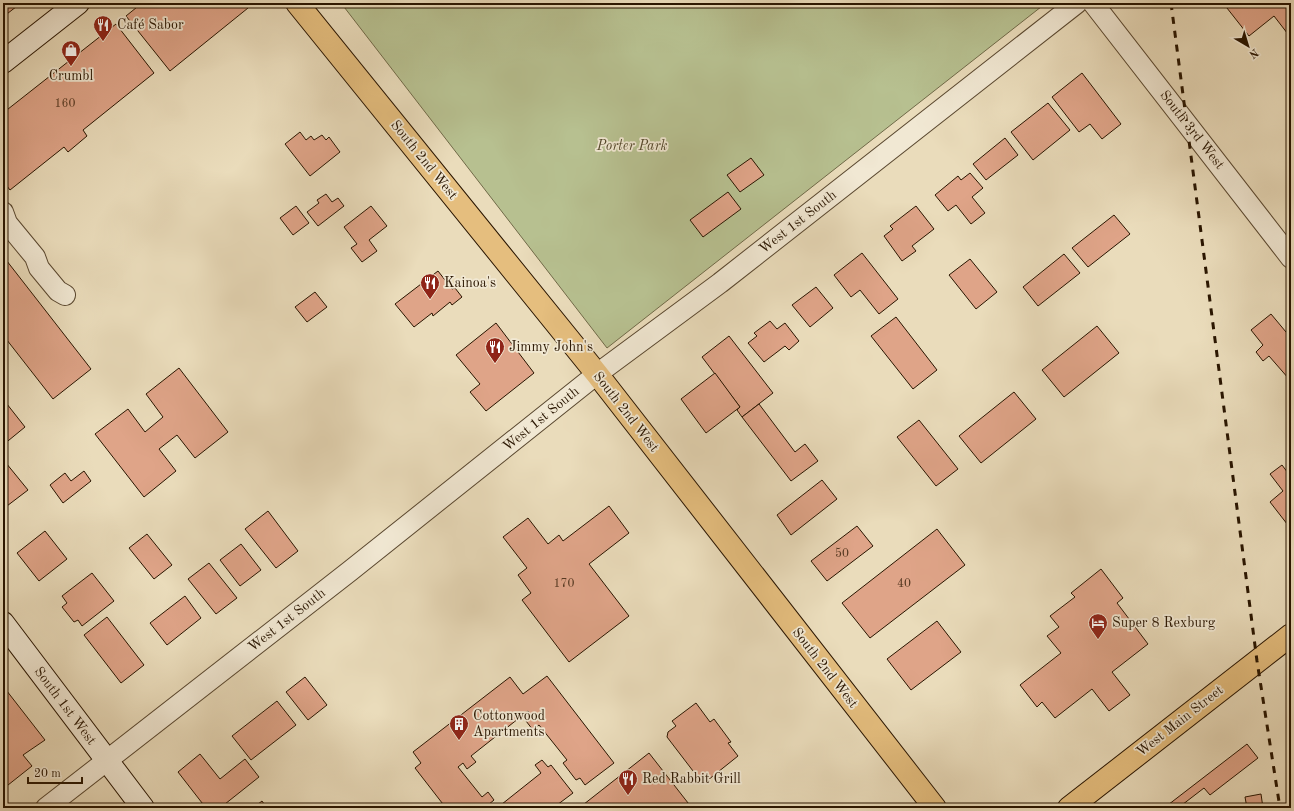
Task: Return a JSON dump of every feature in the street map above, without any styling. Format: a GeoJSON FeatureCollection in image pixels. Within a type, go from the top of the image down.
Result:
{"type":"FeatureCollection","features":[{"type":"Feature","properties":{"kind":"main road","name":"South 2nd West"},"geometry":{"type":"LineString","coordinates":[[297,3],[597,374],[934,808]]}},
{"type":"Feature","properties":{"kind":"main road","name":"West Main Street"},"geometry":{"type":"LineString","coordinates":[[1069,808],[1291,635]]}},
{"type":"Feature","properties":{"kind":"street"},"geometry":{"type":"LineString","coordinates":[[3,62],[78,3]]}},
{"type":"Feature","properties":{"kind":"street","name":"West 1st South"},"geometry":{"type":"LineString","coordinates":[[46,808],[350,571],[597,374],[720,284],[1077,3]]}},
{"type":"Feature","properties":{"kind":"street","name":"South 3rd West"},"geometry":{"type":"LineString","coordinates":[[1093,3],[1291,258]]}},
{"type":"Feature","properties":{"kind":"street"},"geometry":{"type":"LineString","coordinates":[[3,212],[7,223],[35,257],[40,268],[58,291],[65,295]]}},
{"type":"Feature","properties":{"kind":"street","name":"South 1st West"},"geometry":{"type":"LineString","coordinates":[[3,623],[143,808]]}},
{"type":"Feature","properties":{"kind":"green space","name":"Porter Park"},"geometry":{"type":"Polygon","coordinates":[[[341,3],[1046,3],[607,348],[341,3]]]}},
{"type":"Feature","properties":{"kind":"building"},"geometry":{"type":"Polygon","coordinates":[[[3,3],[21,3],[3,17],[3,3]]]}},
{"type":"Feature","properties":{"kind":"building"},"geometry":{"type":"Polygon","coordinates":[[[142,3],[244,3],[248,8],[170,71],[126,16],[142,3]]]}},
{"type":"Feature","properties":{"kind":"building"},"geometry":{"type":"Polygon","coordinates":[[[1223,3],[1291,3],[1291,38],[1274,16],[1249,36],[1223,3]]]}},
{"type":"Feature","properties":{"kind":"building"},"geometry":{"type":"Polygon","coordinates":[[[116,24],[154,73],[83,130],[87,136],[68,152],[64,147],[10,190],[3,181],[3,113],[116,24]]]}},
{"type":"Feature","properties":{"kind":"building"},"geometry":{"type":"Polygon","coordinates":[[[1082,73],[1121,124],[1102,139],[1090,124],[1079,132],[1052,97],[1082,73]]]}},
{"type":"Feature","properties":{"kind":"building"},"geometry":{"type":"Polygon","coordinates":[[[1048,103],[1070,130],[1033,160],[1011,132],[1048,103]]]}},
{"type":"Feature","properties":{"kind":"building"},"geometry":{"type":"Polygon","coordinates":[[[300,132],[306,140],[311,136],[314,140],[322,135],[326,140],[329,137],[340,152],[310,176],[285,144],[300,132]]]}},
{"type":"Feature","properties":{"kind":"building"},"geometry":{"type":"Polygon","coordinates":[[[1005,138],[1018,155],[986,180],[973,164],[1005,138]]]}},
{"type":"Feature","properties":{"kind":"building"},"geometry":{"type":"Polygon","coordinates":[[[751,158],[764,175],[740,192],[727,175],[751,158]]]}},
{"type":"Feature","properties":{"kind":"building"},"geometry":{"type":"Polygon","coordinates":[[[970,173],[983,188],[972,197],[985,213],[971,224],[956,205],[948,211],[935,195],[958,176],[961,180],[970,173]]]}},
{"type":"Feature","properties":{"kind":"building"},"geometry":{"type":"Polygon","coordinates":[[[728,192],[741,209],[703,237],[690,220],[728,192]]]}},
{"type":"Feature","properties":{"kind":"building"},"geometry":{"type":"Polygon","coordinates":[[[326,194],[332,202],[338,198],[344,206],[318,226],[307,212],[319,203],[317,200],[326,194]]]}},
{"type":"Feature","properties":{"kind":"building"},"geometry":{"type":"Polygon","coordinates":[[[296,206],[309,223],[293,235],[280,218],[296,206]]]}},
{"type":"Feature","properties":{"kind":"building"},"geometry":{"type":"Polygon","coordinates":[[[371,206],[387,226],[369,240],[377,251],[362,262],[351,248],[357,244],[344,227],[371,206]]]}},
{"type":"Feature","properties":{"kind":"building"},"geometry":{"type":"Polygon","coordinates":[[[916,206],[934,229],[912,246],[916,251],[902,261],[884,236],[893,229],[890,226],[916,206]]]}},
{"type":"Feature","properties":{"kind":"building"},"geometry":{"type":"Polygon","coordinates":[[[1114,215],[1130,234],[1088,267],[1072,248],[1114,215]]]}},
{"type":"Feature","properties":{"kind":"building"},"geometry":{"type":"Polygon","coordinates":[[[862,253],[898,299],[879,314],[860,290],[851,297],[834,275],[862,253]]]}},
{"type":"Feature","properties":{"kind":"building"},"geometry":{"type":"Polygon","coordinates":[[[1064,254],[1080,273],[1038,306],[1023,287],[1064,254]]]}},
{"type":"Feature","properties":{"kind":"building"},"geometry":{"type":"Polygon","coordinates":[[[3,256],[91,369],[53,399],[3,335],[3,256]]]}},
{"type":"Feature","properties":{"kind":"building"},"geometry":{"type":"Polygon","coordinates":[[[970,259],[997,292],[976,309],[949,275],[970,259]]]}},
{"type":"Feature","properties":{"kind":"building","name":"Kainoa's"},"geometry":{"type":"Polygon","coordinates":[[[438,271],[452,289],[455,288],[462,297],[452,305],[450,302],[433,316],[432,313],[414,327],[395,304],[438,271]]]}},
{"type":"Feature","properties":{"kind":"building"},"geometry":{"type":"Polygon","coordinates":[[[816,287],[833,308],[810,327],[792,305],[816,287]]]}},
{"type":"Feature","properties":{"kind":"building"},"geometry":{"type":"Polygon","coordinates":[[[315,292],[327,307],[307,322],[295,307],[315,292]]]}},
{"type":"Feature","properties":{"kind":"building"},"geometry":{"type":"Polygon","coordinates":[[[1271,314],[1291,338],[1291,377],[1289,379],[1269,356],[1263,361],[1256,352],[1263,345],[1251,330],[1271,314]]]}},
{"type":"Feature","properties":{"kind":"building"},"geometry":{"type":"Polygon","coordinates":[[[896,317],[937,370],[913,389],[871,336],[896,317]]]}},
{"type":"Feature","properties":{"kind":"building"},"geometry":{"type":"Polygon","coordinates":[[[770,321],[777,329],[785,323],[799,341],[789,350],[785,346],[764,362],[748,343],[757,336],[754,333],[770,321]]]}},
{"type":"Feature","properties":{"kind":"building","name":"Jimmy John's"},"geometry":{"type":"Polygon","coordinates":[[[496,323],[534,373],[486,411],[470,392],[480,384],[456,355],[496,323]]]}},
{"type":"Feature","properties":{"kind":"building"},"geometry":{"type":"Polygon","coordinates":[[[1097,326],[1119,353],[1064,397],[1042,370],[1097,326]]]}},
{"type":"Feature","properties":{"kind":"building"},"geometry":{"type":"Polygon","coordinates":[[[729,336],[773,393],[742,417],[737,410],[740,407],[702,357],[729,336]]]}},
{"type":"Feature","properties":{"kind":"building"},"geometry":{"type":"Polygon","coordinates":[[[179,368],[228,432],[195,458],[177,435],[159,449],[176,471],[144,497],[95,434],[128,409],[145,432],[163,417],[146,394],[179,368]]]}},
{"type":"Feature","properties":{"kind":"building"},"geometry":{"type":"Polygon","coordinates":[[[715,373],[740,407],[706,433],[681,399],[715,373]]]}},
{"type":"Feature","properties":{"kind":"building"},"geometry":{"type":"Polygon","coordinates":[[[1014,392],[1036,419],[981,463],[959,436],[1014,392]]]}},
{"type":"Feature","properties":{"kind":"building"},"geometry":{"type":"Polygon","coordinates":[[[3,399],[25,427],[3,445],[3,399]]]}},
{"type":"Feature","properties":{"kind":"building"},"geometry":{"type":"Polygon","coordinates":[[[759,404],[795,452],[805,444],[818,461],[791,481],[742,417],[759,404]]]}},
{"type":"Feature","properties":{"kind":"building"},"geometry":{"type":"Polygon","coordinates":[[[919,420],[958,469],[936,486],[897,437],[919,420]]]}},
{"type":"Feature","properties":{"kind":"building"},"geometry":{"type":"Polygon","coordinates":[[[6,463],[28,490],[3,509],[3,466],[6,463]]]}},
{"type":"Feature","properties":{"kind":"building"},"geometry":{"type":"Polygon","coordinates":[[[1282,465],[1291,477],[1291,529],[1270,502],[1283,491],[1270,474],[1282,465]]]}},
{"type":"Feature","properties":{"kind":"building"},"geometry":{"type":"Polygon","coordinates":[[[84,471],[91,481],[63,503],[50,485],[65,473],[71,481],[84,471]]]}},
{"type":"Feature","properties":{"kind":"building"},"geometry":{"type":"Polygon","coordinates":[[[822,480],[837,499],[791,535],[777,515],[822,480]]]}},
{"type":"Feature","properties":{"kind":"building"},"geometry":{"type":"Polygon","coordinates":[[[609,506],[629,533],[589,564],[629,616],[569,662],[522,600],[531,593],[518,575],[527,568],[503,537],[528,518],[548,544],[559,535],[563,541],[609,506]]]}},
{"type":"Feature","properties":{"kind":"building"},"geometry":{"type":"Polygon","coordinates":[[[268,511],[298,551],[276,568],[245,529],[268,511]]]}},
{"type":"Feature","properties":{"kind":"building"},"geometry":{"type":"Polygon","coordinates":[[[857,526],[873,546],[827,581],[811,561],[857,526]]]}},
{"type":"Feature","properties":{"kind":"building"},"geometry":{"type":"Polygon","coordinates":[[[937,529],[965,565],[870,638],[842,603],[937,529]]]}},
{"type":"Feature","properties":{"kind":"building"},"geometry":{"type":"Polygon","coordinates":[[[45,531],[67,559],[39,581],[17,553],[45,531]]]}},
{"type":"Feature","properties":{"kind":"building"},"geometry":{"type":"Polygon","coordinates":[[[147,534],[172,565],[154,579],[129,548],[147,534]]]}},
{"type":"Feature","properties":{"kind":"building"},"geometry":{"type":"Polygon","coordinates":[[[241,544],[261,570],[240,586],[220,560],[241,544]]]}},
{"type":"Feature","properties":{"kind":"building"},"geometry":{"type":"Polygon","coordinates":[[[209,563],[237,598],[216,614],[188,579],[209,563]]]}},
{"type":"Feature","properties":{"kind":"building","name":"Super 8 Rexburg"},"geometry":{"type":"Polygon","coordinates":[[[1101,569],[1123,598],[1117,603],[1148,644],[1112,672],[1130,695],[1109,711],[1092,689],[1055,718],[1042,702],[1037,707],[1020,685],[1061,653],[1047,636],[1059,627],[1050,616],[1075,597],[1071,593],[1101,569]]]}},
{"type":"Feature","properties":{"kind":"building"},"geometry":{"type":"Polygon","coordinates":[[[92,573],[114,601],[82,626],[78,620],[74,622],[62,607],[67,603],[62,596],[92,573]]]}},
{"type":"Feature","properties":{"kind":"building"},"geometry":{"type":"Polygon","coordinates":[[[185,596],[201,618],[167,645],[150,623],[185,596]]]}},
{"type":"Feature","properties":{"kind":"building"},"geometry":{"type":"Polygon","coordinates":[[[107,617],[144,665],[121,683],[84,635],[107,617]]]}},
{"type":"Feature","properties":{"kind":"building"},"geometry":{"type":"Polygon","coordinates":[[[937,621],[961,652],[911,690],[887,659],[937,621]]]}},
{"type":"Feature","properties":{"kind":"building","name":"Cottonwood Apartments"},"geometry":{"type":"Polygon","coordinates":[[[547,676],[614,763],[585,785],[580,778],[576,780],[563,763],[567,760],[539,725],[533,730],[526,721],[532,716],[528,711],[471,756],[476,762],[467,769],[463,763],[458,767],[482,797],[488,792],[494,800],[488,805],[490,808],[446,808],[415,768],[421,763],[413,752],[510,677],[523,694],[547,676]]]}},
{"type":"Feature","properties":{"kind":"building"},"geometry":{"type":"Polygon","coordinates":[[[305,677],[327,705],[308,720],[286,692],[305,677]]]}},
{"type":"Feature","properties":{"kind":"building"},"geometry":{"type":"Polygon","coordinates":[[[3,686],[45,740],[23,755],[32,766],[3,789],[3,686]]]}},
{"type":"Feature","properties":{"kind":"building"},"geometry":{"type":"Polygon","coordinates":[[[277,701],[296,725],[251,760],[232,736],[277,701]]]}},
{"type":"Feature","properties":{"kind":"building"},"geometry":{"type":"Polygon","coordinates":[[[696,703],[710,722],[714,719],[731,742],[728,743],[738,756],[703,784],[667,737],[668,732],[676,726],[672,721],[696,703]]]}},
{"type":"Feature","properties":{"kind":"building"},"geometry":{"type":"Polygon","coordinates":[[[1247,744],[1258,758],[1210,795],[1204,788],[1178,808],[1164,808],[1247,744]]]}},
{"type":"Feature","properties":{"kind":"building"},"geometry":{"type":"Polygon","coordinates":[[[649,753],[692,808],[653,808],[651,805],[647,808],[579,808],[649,753]]]}},
{"type":"Feature","properties":{"kind":"building"},"geometry":{"type":"Polygon","coordinates":[[[200,754],[220,779],[245,759],[259,777],[220,808],[206,808],[178,772],[200,754]]]}},
{"type":"Feature","properties":{"kind":"building","name":"Cottonwood Apartments"},"geometry":{"type":"Polygon","coordinates":[[[542,760],[548,767],[551,765],[573,793],[553,808],[497,808],[541,773],[535,765],[542,760]]]}},
{"type":"Feature","properties":{"kind":"building"},"geometry":{"type":"Polygon","coordinates":[[[1261,794],[1263,808],[1247,808],[1245,797],[1261,794]]]}},
{"type":"Feature","properties":{"kind":"building"},"geometry":{"type":"Polygon","coordinates":[[[262,801],[267,808],[253,808],[262,801]]]}},
{"type":"Feature","properties":{"kind":"railway"},"geometry":{"type":"LineString","coordinates":[[1171,3],[1257,661],[1280,808]]}},
{"type":"Feature","properties":{"kind":"place","name":"Café Sabor"},"geometry":{"type":"Point","coordinates":[103,42]}},
{"type":"Feature","properties":{"kind":"place","name":"Crumbl"},"geometry":{"type":"Point","coordinates":[71,67]}},
{"type":"Feature","properties":{"kind":"place","name":"Kainoa's"},"geometry":{"type":"Point","coordinates":[430,300]}},
{"type":"Feature","properties":{"kind":"place","name":"Jimmy John's"},"geometry":{"type":"Point","coordinates":[495,364]}},
{"type":"Feature","properties":{"kind":"place","name":"Super 8 Rexburg"},"geometry":{"type":"Point","coordinates":[1098,640]}},
{"type":"Feature","properties":{"kind":"place","name":"Cottonwood Apartments"},"geometry":{"type":"Point","coordinates":[459,741]}},
{"type":"Feature","properties":{"kind":"place","name":"Red Rabbit Grill"},"geometry":{"type":"Point","coordinates":[628,796]}}]}
